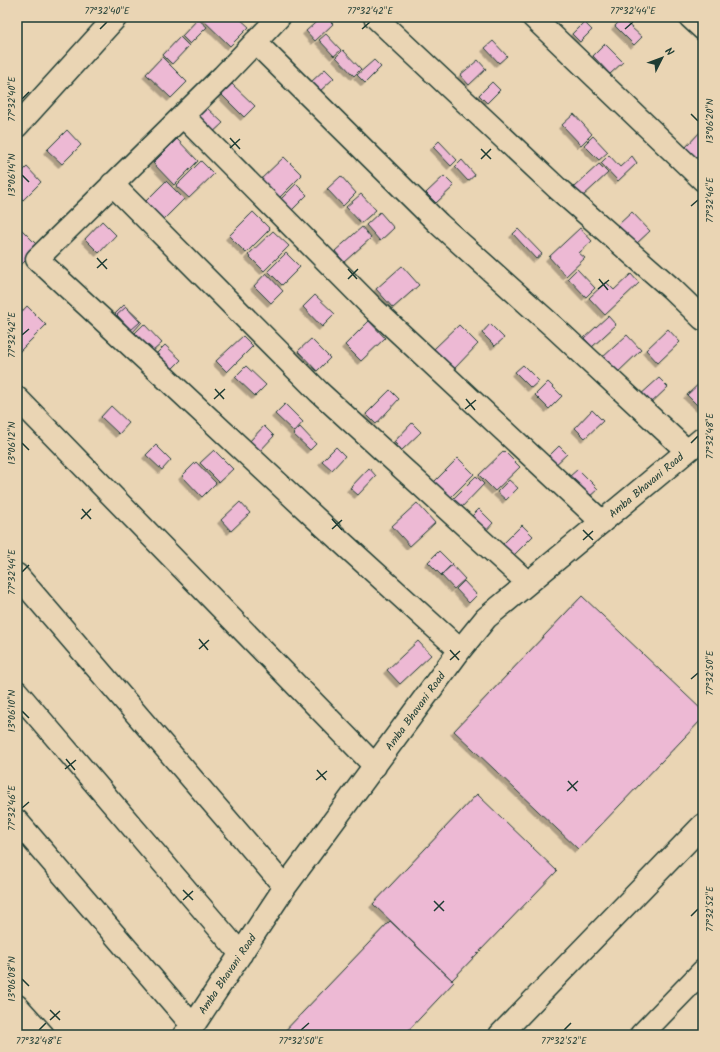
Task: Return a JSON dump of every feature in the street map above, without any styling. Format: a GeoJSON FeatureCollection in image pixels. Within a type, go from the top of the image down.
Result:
{"type":"FeatureCollection","features":[{"type":"Feature","properties":{"kind":"street"},"geometry":{"type":"LineString","coordinates":[[17,126],[116,17]]}},
{"type":"Feature","properties":{"kind":"street"},"geometry":{"type":"LineString","coordinates":[[279,17],[183,116],[37,259],[156,368],[324,526],[460,650]]}},
{"type":"Feature","properties":{"kind":"street"},"geometry":{"type":"LineString","coordinates":[[375,17],[557,188],[671,288],[703,319]]}},
{"type":"Feature","properties":{"kind":"street"},"geometry":{"type":"LineString","coordinates":[[533,17],[703,180]]}},
{"type":"Feature","properties":{"kind":"street"},"geometry":{"type":"LineString","coordinates":[[690,17],[703,30]]}},
{"type":"Feature","properties":{"kind":"street"},"geometry":{"type":"LineString","coordinates":[[255,42],[438,224],[556,328],[695,444]]}},
{"type":"Feature","properties":{"kind":"street"},"geometry":{"type":"LineString","coordinates":[[183,116],[375,310],[602,522]]}},
{"type":"Feature","properties":{"kind":"street"},"geometry":{"type":"LineString","coordinates":[[112,184],[319,392],[528,583]]}},
{"type":"Feature","properties":{"kind":"street"},"geometry":{"type":"LineString","coordinates":[[17,398],[375,766]]}},
{"type":"Feature","properties":{"kind":"street","name":"Amba Bhavani Road"},"geometry":{"type":"LineString","coordinates":[[188,1030],[285,887],[460,650],[486,618],[695,444]]}},
{"type":"Feature","properties":{"kind":"street"},"geometry":{"type":"LineString","coordinates":[[17,575],[285,887]]}},
{"type":"Feature","properties":{"kind":"street"},"geometry":{"type":"LineString","coordinates":[[17,692],[241,954]]}},
{"type":"Feature","properties":{"kind":"street"},"geometry":{"type":"LineString","coordinates":[[17,821],[188,1030]]}},
{"type":"Feature","properties":{"kind":"street"},"geometry":{"type":"LineString","coordinates":[[500,1035],[703,825]]}},
{"type":"Feature","properties":{"kind":"street"},"geometry":{"type":"LineString","coordinates":[[641,1035],[703,971]]}},
{"type":"Feature","properties":{"kind":"street"},"geometry":{"type":"LineString","coordinates":[[17,1006],[43,1035]]}},
{"type":"Feature","properties":{"kind":"building"},"geometry":{"type":"Polygon","coordinates":[[[200,17],[238,17],[249,27],[230,46],[200,17]]]}},
{"type":"Feature","properties":{"kind":"building"},"geometry":{"type":"Polygon","coordinates":[[[322,17],[326,17],[333,24],[315,41],[306,31],[322,17]]]}},
{"type":"Feature","properties":{"kind":"building"},"geometry":{"type":"Polygon","coordinates":[[[198,19],[207,27],[190,44],[182,36],[198,19]]]}},
{"type":"Feature","properties":{"kind":"building"},"geometry":{"type":"Polygon","coordinates":[[[622,19],[642,37],[634,45],[615,26],[622,19]]]}},
{"type":"Feature","properties":{"kind":"building"},"geometry":{"type":"Polygon","coordinates":[[[584,22],[592,30],[580,42],[572,34],[584,22]]]}},
{"type":"Feature","properties":{"kind":"building"},"geometry":{"type":"Polygon","coordinates":[[[326,34],[341,50],[334,56],[319,40],[326,34]]]}},
{"type":"Feature","properties":{"kind":"building"},"geometry":{"type":"Polygon","coordinates":[[[180,37],[189,46],[172,64],[163,55],[180,37]]]}},
{"type":"Feature","properties":{"kind":"building"},"geometry":{"type":"Polygon","coordinates":[[[493,41],[507,56],[499,63],[485,48],[493,41]]]}},
{"type":"Feature","properties":{"kind":"building"},"geometry":{"type":"Polygon","coordinates":[[[605,44],[623,62],[610,74],[593,56],[605,44]]]}},
{"type":"Feature","properties":{"kind":"building"},"geometry":{"type":"Polygon","coordinates":[[[343,50],[361,69],[354,76],[336,57],[343,50]]]}},
{"type":"Feature","properties":{"kind":"building"},"geometry":{"type":"Polygon","coordinates":[[[162,57],[187,82],[171,98],[146,74],[162,57]]]}},
{"type":"Feature","properties":{"kind":"building"},"geometry":{"type":"Polygon","coordinates":[[[374,60],[381,67],[365,83],[357,75],[374,60]]]}},
{"type":"Feature","properties":{"kind":"building"},"geometry":{"type":"Polygon","coordinates":[[[478,60],[486,69],[469,85],[460,75],[478,60]]]}},
{"type":"Feature","properties":{"kind":"building"},"geometry":{"type":"Polygon","coordinates":[[[325,69],[334,78],[319,92],[310,83],[325,69]]]}},
{"type":"Feature","properties":{"kind":"building"},"geometry":{"type":"Polygon","coordinates":[[[492,82],[500,90],[487,103],[479,95],[492,82]]]}},
{"type":"Feature","properties":{"kind":"building"},"geometry":{"type":"Polygon","coordinates":[[[232,84],[255,106],[244,117],[221,94],[232,84]]]}},
{"type":"Feature","properties":{"kind":"building"},"geometry":{"type":"Polygon","coordinates":[[[207,108],[223,123],[210,135],[195,120],[207,108]]]}},
{"type":"Feature","properties":{"kind":"building"},"geometry":{"type":"Polygon","coordinates":[[[574,114],[592,134],[581,145],[562,125],[574,114]]]}},
{"type":"Feature","properties":{"kind":"building"},"geometry":{"type":"Polygon","coordinates":[[[703,129],[703,164],[686,147],[703,129]]]}},
{"type":"Feature","properties":{"kind":"building"},"geometry":{"type":"Polygon","coordinates":[[[67,130],[81,145],[62,164],[47,150],[67,130]]]}},
{"type":"Feature","properties":{"kind":"building"},"geometry":{"type":"Polygon","coordinates":[[[593,136],[608,152],[599,160],[584,145],[593,136]]]}},
{"type":"Feature","properties":{"kind":"building"},"geometry":{"type":"Polygon","coordinates":[[[177,139],[198,161],[174,185],[153,163],[177,139]]]}},
{"type":"Feature","properties":{"kind":"building"},"geometry":{"type":"Polygon","coordinates":[[[439,141],[457,160],[451,166],[433,147],[439,141]]]}},
{"type":"Feature","properties":{"kind":"building"},"geometry":{"type":"Polygon","coordinates":[[[609,155],[620,167],[632,156],[637,163],[618,181],[601,163],[609,155]]]}},
{"type":"Feature","properties":{"kind":"building"},"geometry":{"type":"Polygon","coordinates":[[[284,157],[302,175],[278,199],[259,181],[284,157]]]}},
{"type":"Feature","properties":{"kind":"building"},"geometry":{"type":"Polygon","coordinates":[[[462,160],[475,175],[468,181],[455,167],[462,160]]]}},
{"type":"Feature","properties":{"kind":"building"},"geometry":{"type":"Polygon","coordinates":[[[201,161],[214,174],[189,198],[176,186],[201,161]]]}},
{"type":"Feature","properties":{"kind":"building"},"geometry":{"type":"Polygon","coordinates":[[[599,164],[608,173],[583,196],[574,187],[599,164]]]}},
{"type":"Feature","properties":{"kind":"building"},"geometry":{"type":"Polygon","coordinates":[[[27,167],[41,182],[23,200],[17,194],[17,177],[27,167]]]}},
{"type":"Feature","properties":{"kind":"building"},"geometry":{"type":"Polygon","coordinates":[[[341,176],[356,193],[343,206],[327,189],[341,176]]]}},
{"type":"Feature","properties":{"kind":"building"},"geometry":{"type":"Polygon","coordinates":[[[444,176],[454,186],[436,203],[426,193],[444,176]]]}},
{"type":"Feature","properties":{"kind":"building"},"geometry":{"type":"Polygon","coordinates":[[[166,181],[184,199],[159,224],[141,206],[166,181]]]}},
{"type":"Feature","properties":{"kind":"building"},"geometry":{"type":"Polygon","coordinates":[[[296,184],[307,195],[291,211],[280,200],[296,184]]]}},
{"type":"Feature","properties":{"kind":"building"},"geometry":{"type":"Polygon","coordinates":[[[361,194],[376,210],[361,223],[346,207],[361,194]]]}},
{"type":"Feature","properties":{"kind":"building"},"geometry":{"type":"Polygon","coordinates":[[[253,212],[270,229],[246,253],[229,236],[253,212]]]}},
{"type":"Feature","properties":{"kind":"building"},"geometry":{"type":"Polygon","coordinates":[[[380,212],[394,228],[380,241],[366,225],[380,212]]]}},
{"type":"Feature","properties":{"kind":"building"},"geometry":{"type":"Polygon","coordinates":[[[632,212],[650,231],[636,244],[618,225],[632,212]]]}},
{"type":"Feature","properties":{"kind":"building"},"geometry":{"type":"Polygon","coordinates":[[[102,221],[116,235],[99,253],[85,239],[102,221]]]}},
{"type":"Feature","properties":{"kind":"building"},"geometry":{"type":"Polygon","coordinates":[[[17,225],[39,247],[21,265],[17,261],[17,225]]]}},
{"type":"Feature","properties":{"kind":"building"},"geometry":{"type":"Polygon","coordinates":[[[362,227],[371,238],[344,262],[335,251],[362,227]]]}},
{"type":"Feature","properties":{"kind":"building"},"geometry":{"type":"Polygon","coordinates":[[[580,228],[592,241],[579,253],[585,258],[566,276],[549,257],[580,228]]]}},
{"type":"Feature","properties":{"kind":"building"},"geometry":{"type":"Polygon","coordinates":[[[518,229],[542,254],[536,259],[513,234],[518,229]]]}},
{"type":"Feature","properties":{"kind":"building"},"geometry":{"type":"Polygon","coordinates":[[[273,231],[289,246],[264,271],[248,255],[273,231]]]}},
{"type":"Feature","properties":{"kind":"building"},"geometry":{"type":"Polygon","coordinates":[[[286,253],[300,267],[282,285],[268,271],[286,253]]]}},
{"type":"Feature","properties":{"kind":"building"},"geometry":{"type":"Polygon","coordinates":[[[402,266],[419,285],[393,308],[376,289],[402,266]]]}},
{"type":"Feature","properties":{"kind":"building"},"geometry":{"type":"Polygon","coordinates":[[[577,269],[595,288],[586,297],[568,278],[577,269]]]}},
{"type":"Feature","properties":{"kind":"building"},"geometry":{"type":"Polygon","coordinates":[[[266,273],[283,291],[271,303],[254,286],[266,273]]]}},
{"type":"Feature","properties":{"kind":"building"},"geometry":{"type":"Polygon","coordinates":[[[631,274],[639,283],[605,315],[589,298],[606,282],[614,290],[631,274]]]}},
{"type":"Feature","properties":{"kind":"building"},"geometry":{"type":"Polygon","coordinates":[[[315,295],[335,314],[322,327],[303,307],[315,295]]]}},
{"type":"Feature","properties":{"kind":"building"},"geometry":{"type":"Polygon","coordinates":[[[124,305],[142,322],[133,332],[115,314],[124,305]]]}},
{"type":"Feature","properties":{"kind":"building"},"geometry":{"type":"Polygon","coordinates":[[[27,306],[46,325],[19,352],[17,351],[17,317],[27,306]]]}},
{"type":"Feature","properties":{"kind":"building"},"geometry":{"type":"Polygon","coordinates":[[[126,307],[140,322],[131,330],[117,315],[126,307]]]}},
{"type":"Feature","properties":{"kind":"building"},"geometry":{"type":"Polygon","coordinates":[[[608,316],[616,325],[592,347],[584,338],[608,316]]]}},
{"type":"Feature","properties":{"kind":"building"},"geometry":{"type":"Polygon","coordinates":[[[369,321],[385,338],[361,361],[345,345],[369,321]]]}},
{"type":"Feature","properties":{"kind":"building"},"geometry":{"type":"Polygon","coordinates":[[[144,324],[162,343],[153,351],[135,333],[144,324]]]}},
{"type":"Feature","properties":{"kind":"building"},"geometry":{"type":"Polygon","coordinates":[[[490,324],[504,338],[495,346],[482,333],[490,324]]]}},
{"type":"Feature","properties":{"kind":"building"},"geometry":{"type":"Polygon","coordinates":[[[459,325],[478,344],[454,369],[434,349],[459,325]]]}},
{"type":"Feature","properties":{"kind":"building"},"geometry":{"type":"Polygon","coordinates":[[[668,329],[680,342],[658,363],[646,350],[668,329]]]}},
{"type":"Feature","properties":{"kind":"building"},"geometry":{"type":"Polygon","coordinates":[[[627,335],[641,350],[616,374],[602,358],[627,335]]]}},
{"type":"Feature","properties":{"kind":"building"},"geometry":{"type":"Polygon","coordinates":[[[243,336],[253,346],[227,372],[216,361],[243,336]]]}},
{"type":"Feature","properties":{"kind":"building"},"geometry":{"type":"Polygon","coordinates":[[[311,339],[330,358],[317,371],[298,351],[311,339]]]}},
{"type":"Feature","properties":{"kind":"building"},"geometry":{"type":"Polygon","coordinates":[[[165,345],[181,360],[170,371],[155,355],[165,345]]]}},
{"type":"Feature","properties":{"kind":"building"},"geometry":{"type":"Polygon","coordinates":[[[523,365],[539,381],[531,388],[515,372],[523,365]]]}},
{"type":"Feature","properties":{"kind":"building"},"geometry":{"type":"Polygon","coordinates":[[[246,366],[266,385],[255,396],[235,377],[246,366]]]}},
{"type":"Feature","properties":{"kind":"building"},"geometry":{"type":"Polygon","coordinates":[[[659,378],[668,387],[648,406],[639,396],[659,378]]]}},
{"type":"Feature","properties":{"kind":"building"},"geometry":{"type":"Polygon","coordinates":[[[703,380],[703,405],[700,408],[687,395],[703,380]]]}},
{"type":"Feature","properties":{"kind":"building"},"geometry":{"type":"Polygon","coordinates":[[[548,382],[562,396],[549,409],[535,395],[548,382]]]}},
{"type":"Feature","properties":{"kind":"building"},"geometry":{"type":"Polygon","coordinates":[[[390,390],[399,399],[376,424],[366,414],[390,390]]]}},
{"type":"Feature","properties":{"kind":"building"},"geometry":{"type":"Polygon","coordinates":[[[285,404],[303,422],[294,432],[275,414],[285,404]]]}},
{"type":"Feature","properties":{"kind":"building"},"geometry":{"type":"Polygon","coordinates":[[[111,406],[129,423],[119,434],[101,417],[111,406]]]}},
{"type":"Feature","properties":{"kind":"building"},"geometry":{"type":"Polygon","coordinates":[[[592,410],[603,421],[585,438],[575,428],[592,410]]]}},
{"type":"Feature","properties":{"kind":"building"},"geometry":{"type":"Polygon","coordinates":[[[412,423],[421,432],[402,450],[394,442],[412,423]]]}},
{"type":"Feature","properties":{"kind":"building"},"geometry":{"type":"Polygon","coordinates":[[[264,426],[274,436],[259,452],[249,442],[264,426]]]}},
{"type":"Feature","properties":{"kind":"building"},"geometry":{"type":"Polygon","coordinates":[[[300,427],[316,444],[310,450],[293,434],[300,427]]]}},
{"type":"Feature","properties":{"kind":"building"},"geometry":{"type":"Polygon","coordinates":[[[156,445],[171,460],[162,470],[146,455],[156,445]]]}},
{"type":"Feature","properties":{"kind":"building"},"geometry":{"type":"Polygon","coordinates":[[[559,446],[567,454],[554,466],[547,458],[559,446]]]}},
{"type":"Feature","properties":{"kind":"building"},"geometry":{"type":"Polygon","coordinates":[[[336,447],[345,456],[332,470],[322,461],[336,447]]]}},
{"type":"Feature","properties":{"kind":"building"},"geometry":{"type":"Polygon","coordinates":[[[214,450],[233,469],[219,482],[200,463],[214,450]]]}},
{"type":"Feature","properties":{"kind":"building"},"geometry":{"type":"Polygon","coordinates":[[[504,451],[520,467],[495,491],[479,475],[504,451]]]}},
{"type":"Feature","properties":{"kind":"building"},"geometry":{"type":"Polygon","coordinates":[[[458,458],[474,474],[448,500],[432,484],[458,458]]]}},
{"type":"Feature","properties":{"kind":"building"},"geometry":{"type":"Polygon","coordinates":[[[196,462],[216,483],[202,497],[182,476],[196,462]]]}},
{"type":"Feature","properties":{"kind":"building"},"geometry":{"type":"Polygon","coordinates":[[[369,468],[376,476],[358,495],[350,488],[369,468]]]}},
{"type":"Feature","properties":{"kind":"building"},"geometry":{"type":"Polygon","coordinates":[[[578,469],[598,489],[589,497],[569,477],[578,469]]]}},
{"type":"Feature","properties":{"kind":"building"},"geometry":{"type":"Polygon","coordinates":[[[476,476],[484,484],[460,509],[452,500],[476,476]]]}},
{"type":"Feature","properties":{"kind":"building"},"geometry":{"type":"Polygon","coordinates":[[[509,480],[518,488],[506,500],[497,492],[509,480]]]}},
{"type":"Feature","properties":{"kind":"building"},"geometry":{"type":"Polygon","coordinates":[[[240,502],[250,513],[231,531],[221,520],[240,502]]]}},
{"type":"Feature","properties":{"kind":"building"},"geometry":{"type":"Polygon","coordinates":[[[417,503],[435,523],[410,546],[392,526],[417,503]]]}},
{"type":"Feature","properties":{"kind":"building"},"geometry":{"type":"Polygon","coordinates":[[[479,509],[493,523],[485,532],[470,518],[479,509]]]}},
{"type":"Feature","properties":{"kind":"building"},"geometry":{"type":"Polygon","coordinates":[[[522,525],[533,536],[512,557],[501,546],[522,525]]]}},
{"type":"Feature","properties":{"kind":"building"},"geometry":{"type":"Polygon","coordinates":[[[439,551],[452,564],[441,575],[428,562],[439,551]]]}},
{"type":"Feature","properties":{"kind":"building"},"geometry":{"type":"Polygon","coordinates":[[[452,565],[465,579],[454,589],[441,575],[452,565]]]}},
{"type":"Feature","properties":{"kind":"building"},"geometry":{"type":"Polygon","coordinates":[[[464,581],[477,595],[469,603],[456,589],[464,581]]]}},
{"type":"Feature","properties":{"kind":"building"},"geometry":{"type":"Polygon","coordinates":[[[582,596],[703,711],[703,718],[578,849],[454,731],[582,596]]]}},
{"type":"Feature","properties":{"kind":"building"},"geometry":{"type":"Polygon","coordinates":[[[418,641],[431,655],[400,684],[387,670],[418,641]]]}},
{"type":"Feature","properties":{"kind":"building"},"geometry":{"type":"Polygon","coordinates":[[[477,794],[557,871],[452,980],[373,904],[477,794]]]}},
{"type":"Feature","properties":{"kind":"building"},"geometry":{"type":"Polygon","coordinates":[[[390,921],[454,982],[404,1035],[281,1035],[390,921]]]}}]}
